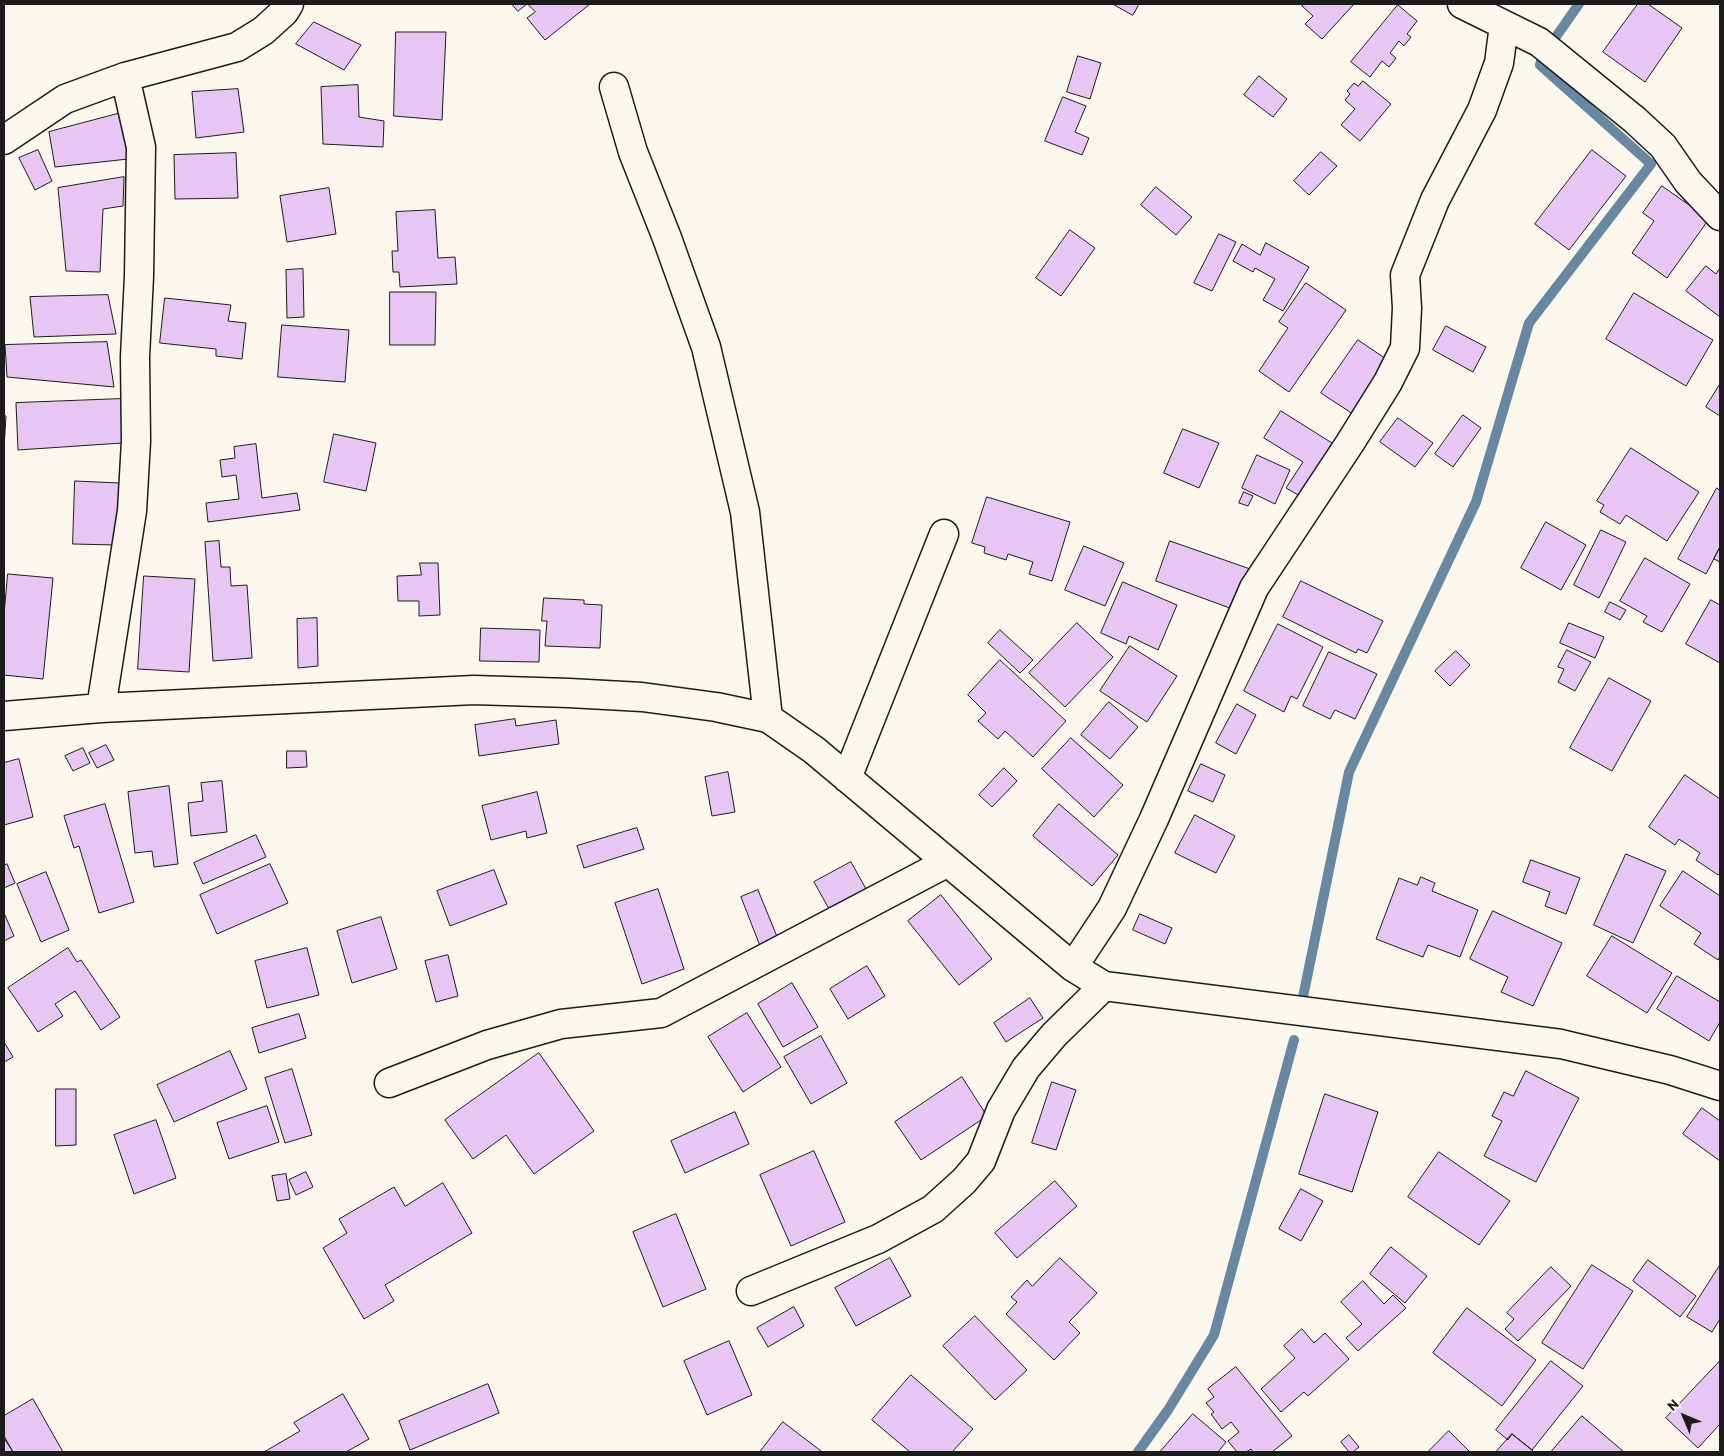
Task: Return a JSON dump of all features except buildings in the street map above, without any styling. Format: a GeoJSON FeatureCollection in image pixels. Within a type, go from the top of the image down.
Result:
{"type":"FeatureCollection","features":[{"type":"Feature","properties":{"kind":"street"},"geometry":{"type":"LineString","coordinates":[[4,140],[66,99],[125,76],[237,47],[263,31],[284,12],[289,4]]}},
{"type":"Feature","properties":{"kind":"street"},"geometry":{"type":"LineString","coordinates":[[1462,4],[1539,42],[1635,120],[1663,146],[1688,182],[1720,216]]}},
{"type":"Feature","properties":{"kind":"street"},"geometry":{"type":"LineString","coordinates":[[1073,967],[1116,899],[1154,819],[1254,588],[1350,443],[1388,382],[1405,348],[1407,308],[1405,275],[1435,200],[1482,110],[1499,63],[1504,25]]}},
{"type":"Feature","properties":{"kind":"street"},"geometry":{"type":"LineString","coordinates":[[101,708],[132,511],[136,441],[135,357],[139,276],[141,147],[125,76]]}},
{"type":"Feature","properties":{"kind":"street"},"geometry":{"type":"LineString","coordinates":[[614,87],[633,152],[667,238],[706,347],[746,512],[768,718]]}},
{"type":"Feature","properties":{"kind":"street"},"geometry":{"type":"LineString","coordinates":[[847,778],[944,534]]}},
{"type":"Feature","properties":{"kind":"street"},"geometry":{"type":"LineString","coordinates":[[4,716],[101,708],[474,690],[569,692],[642,697],[716,707],[768,718],[814,750],[1073,967],[1104,986],[1560,1044],[1719,1083]]}},
{"type":"Feature","properties":{"kind":"street"},"geometry":{"type":"LineString","coordinates":[[389,1083],[487,1045],[561,1024],[661,1013],[948,862]]}},
{"type":"Feature","properties":{"kind":"street"},"geometry":{"type":"LineString","coordinates":[[751,1291],[878,1239],[933,1209],[964,1181],[981,1161],[1001,1110],[1026,1068],[1054,1035],[1104,986]]}},
{"type":"Feature","properties":{"kind":"waterway"},"geometry":{"type":"LineString","coordinates":[[1553,41],[1579,4]]}},
{"type":"Feature","properties":{"kind":"waterway"},"geometry":{"type":"LineString","coordinates":[[1303,997],[1349,772],[1476,502],[1529,323],[1651,164],[1540,65],[1542,57]]}},
{"type":"Feature","properties":{"kind":"waterway"},"geometry":{"type":"LineString","coordinates":[[1138,1452],[1168,1410],[1214,1335],[1294,1040]]}}]}
